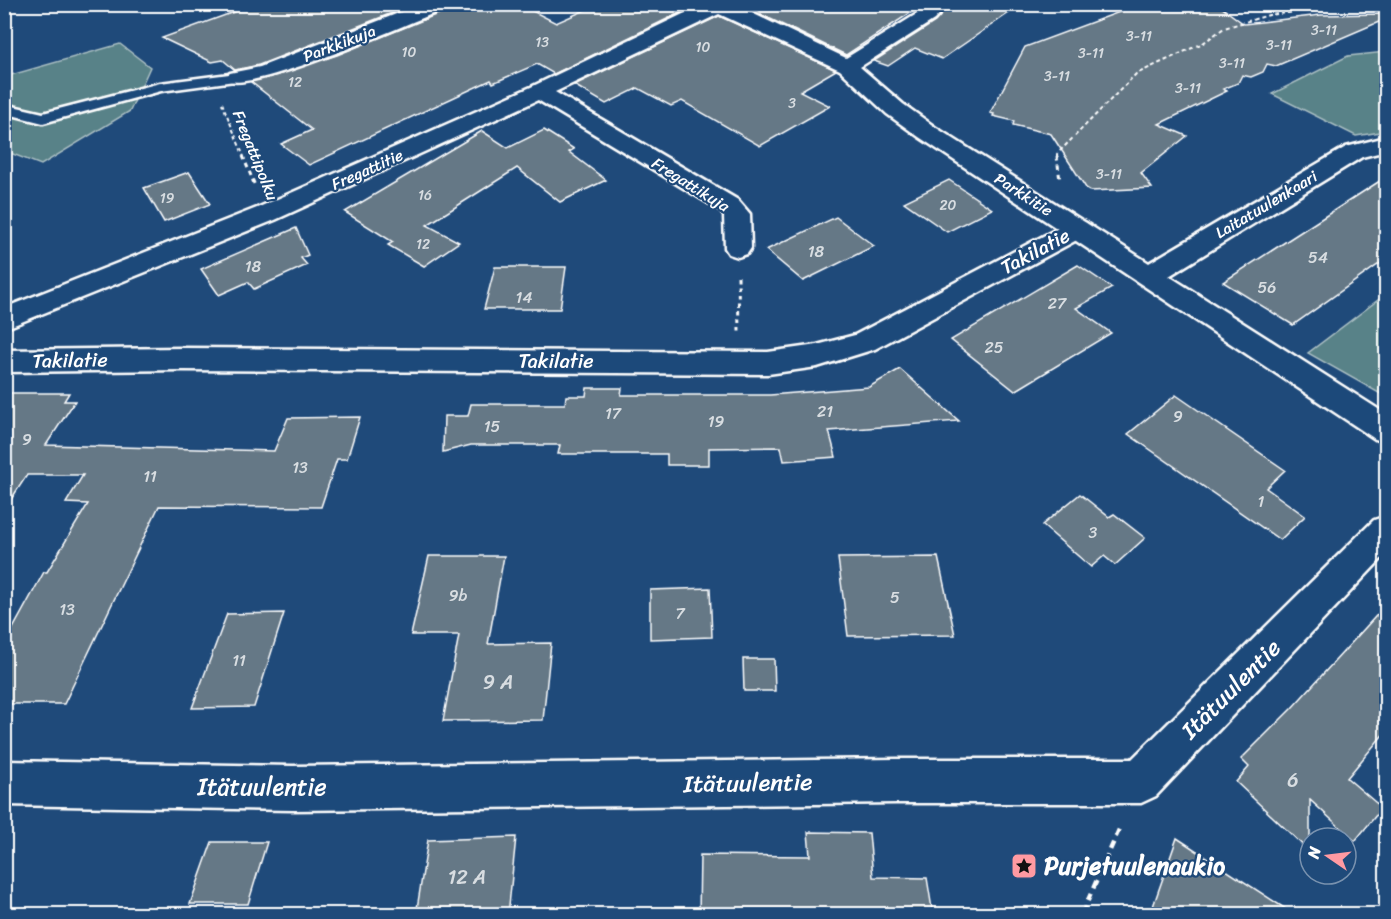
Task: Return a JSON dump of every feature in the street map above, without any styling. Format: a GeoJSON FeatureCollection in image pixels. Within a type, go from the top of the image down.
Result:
{"type":"FeatureCollection","features":[{"type":"Feature","properties":{"kind":"street","name":"Parkkikuja"},"geometry":{"type":"LineString","coordinates":[[237,77],[265,72],[440,4]]}},
{"type":"Feature","properties":{"kind":"street"},"geometry":{"type":"LineString","coordinates":[[847,66],[927,16],[940,4]]}},
{"type":"Feature","properties":{"kind":"street","name":"Parkkitie"},"geometry":{"type":"LineString","coordinates":[[719,5],[847,66],[895,109],[1386,430]]}},
{"type":"Feature","properties":{"kind":"street","name":"Fregattitie"},"geometry":{"type":"LineString","coordinates":[[4,320],[266,214],[539,92],[719,5]]}},
{"type":"Feature","properties":{"kind":"street","name":"Fregattikuja"},"geometry":{"type":"LineString","coordinates":[[539,92],[729,206],[737,214],[738,248]]}},
{"type":"Feature","properties":{"kind":"street","name":"Laitatuulenkaari"},"geometry":{"type":"LineString","coordinates":[[1150,275],[1354,152],[1386,144]]}},
{"type":"Feature","properties":{"kind":"street","name":"Takilatie"},"geometry":{"type":"LineString","coordinates":[[4,361],[183,359],[768,363],[804,360],[865,342],[1077,229]]}},
{"type":"Feature","properties":{"kind":"street","name":"Itätuulentie"},"geometry":{"type":"LineString","coordinates":[[4,783],[293,788],[873,781],[1141,781],[1386,531]]}},
{"type":"Feature","properties":{"kind":"lane"},"geometry":{"type":"LineString","coordinates":[[4,108],[43,118],[160,87],[237,77]]}},
{"type":"Feature","properties":{"kind":"path"},"geometry":{"type":"LineString","coordinates":[[1060,182],[1057,154],[1136,74],[1203,43],[1224,27],[1269,15],[1364,4]]}},
{"type":"Feature","properties":{"kind":"path","name":"Fregattipolku"},"geometry":{"type":"LineString","coordinates":[[237,77],[219,96],[266,214]]}},
{"type":"Feature","properties":{"kind":"path"},"geometry":{"type":"LineString","coordinates":[[738,248],[739,336]]}},
{"type":"Feature","properties":{"kind":"path"},"geometry":{"type":"LineString","coordinates":[[1082,915],[1141,781]]}},
{"type":"Feature","properties":{"kind":"green space"},"geometry":{"type":"Polygon","coordinates":[[[120,44],[150,67],[130,111],[41,165],[5,151],[4,77],[120,44]]]}},
{"type":"Feature","properties":{"kind":"green space"},"geometry":{"type":"Polygon","coordinates":[[[1386,52],[1386,131],[1356,136],[1272,94],[1348,56],[1386,52]]]}},
{"type":"Feature","properties":{"kind":"green space"},"geometry":{"type":"Polygon","coordinates":[[[1386,294],[1386,397],[1308,353],[1386,294]]]}},
{"type":"Feature","properties":{"kind":"building"},"geometry":{"type":"Polygon","coordinates":[[[256,4],[415,4],[259,65],[235,70],[223,60],[212,62],[162,38],[256,4]]]}},
{"type":"Feature","properties":{"kind":"building"},"geometry":{"type":"Polygon","coordinates":[[[451,4],[519,4],[556,23],[599,4],[698,4],[554,74],[537,64],[493,83],[491,80],[309,165],[281,144],[312,130],[251,82],[337,55],[448,10],[451,4]]]}},
{"type":"Feature","properties":{"kind":"building"},"geometry":{"type":"Polygon","coordinates":[[[739,4],[811,4],[821,9],[829,4],[924,4],[846,55],[739,4]]]}},
{"type":"Feature","properties":{"kind":"building"},"geometry":{"type":"Polygon","coordinates":[[[951,4],[1022,4],[942,59],[915,48],[888,66],[874,61],[935,22],[951,4]]]}},
{"type":"Feature","properties":{"kind":"building"},"geometry":{"type":"Polygon","coordinates":[[[1141,4],[1217,4],[1244,24],[1321,15],[1386,14],[1386,19],[1276,66],[1267,64],[1263,72],[1251,77],[1242,75],[1238,83],[1223,89],[1227,91],[1159,124],[1187,136],[1141,173],[1152,188],[1091,191],[1086,188],[1051,134],[1013,125],[1014,121],[993,116],[994,114],[990,113],[1025,47],[1141,4]]]}},
{"type":"Feature","properties":{"kind":"building"},"geometry":{"type":"Polygon","coordinates":[[[719,16],[836,70],[800,91],[830,106],[760,146],[682,101],[671,106],[638,88],[606,104],[574,85],[719,16]]]}},
{"type":"Feature","properties":{"kind":"building"},"geometry":{"type":"Polygon","coordinates":[[[544,130],[574,149],[569,152],[606,180],[560,202],[517,168],[427,225],[459,242],[424,266],[388,245],[393,242],[345,212],[482,131],[508,148],[544,130]]]}},
{"type":"Feature","properties":{"kind":"building"},"geometry":{"type":"Polygon","coordinates":[[[189,172],[210,204],[164,222],[144,188],[189,172]]]}},
{"type":"Feature","properties":{"kind":"building"},"geometry":{"type":"Polygon","coordinates":[[[1386,177],[1386,259],[1293,325],[1223,282],[1386,177]]]}},
{"type":"Feature","properties":{"kind":"building"},"geometry":{"type":"Polygon","coordinates":[[[949,180],[992,209],[947,232],[904,202],[949,180]]]}},
{"type":"Feature","properties":{"kind":"building"},"geometry":{"type":"Polygon","coordinates":[[[836,217],[874,246],[803,281],[766,250],[836,217]]]}},
{"type":"Feature","properties":{"kind":"building"},"geometry":{"type":"Polygon","coordinates":[[[296,228],[308,255],[301,258],[307,265],[254,289],[248,282],[219,295],[201,269],[296,228]]]}},
{"type":"Feature","properties":{"kind":"building"},"geometry":{"type":"Polygon","coordinates":[[[1078,265],[1112,288],[1076,308],[1111,333],[1015,391],[951,340],[1078,265]]]}},
{"type":"Feature","properties":{"kind":"building"},"geometry":{"type":"Polygon","coordinates":[[[495,267],[566,267],[560,309],[484,309],[495,267]]]}},
{"type":"Feature","properties":{"kind":"building"},"geometry":{"type":"Polygon","coordinates":[[[900,369],[959,421],[829,431],[836,457],[784,461],[781,447],[709,448],[709,465],[667,465],[667,454],[558,454],[560,445],[471,445],[443,452],[444,416],[468,416],[471,404],[565,404],[566,396],[586,396],[587,388],[622,388],[621,395],[770,395],[869,387],[900,369]]]}},
{"type":"Feature","properties":{"kind":"building"},"geometry":{"type":"Polygon","coordinates":[[[4,393],[69,393],[64,401],[75,401],[46,445],[274,451],[288,418],[360,417],[347,459],[337,459],[321,507],[159,506],[64,704],[4,704],[4,645],[44,572],[47,572],[88,504],[66,503],[83,475],[27,475],[4,510],[4,393]]]}},
{"type":"Feature","properties":{"kind":"building"},"geometry":{"type":"Polygon","coordinates":[[[1176,395],[1285,470],[1266,488],[1305,516],[1280,540],[1128,434],[1176,395]]]}},
{"type":"Feature","properties":{"kind":"building"},"geometry":{"type":"Polygon","coordinates":[[[1080,494],[1109,517],[1114,514],[1145,538],[1115,565],[1104,556],[1091,567],[1042,525],[1080,494]]]}},
{"type":"Feature","properties":{"kind":"building"},"geometry":{"type":"Polygon","coordinates":[[[429,556],[504,556],[488,644],[551,643],[543,720],[443,721],[459,635],[411,635],[429,556]]]}},
{"type":"Feature","properties":{"kind":"building"},"geometry":{"type":"Polygon","coordinates":[[[938,557],[955,635],[848,636],[838,558],[938,557]]]}},
{"type":"Feature","properties":{"kind":"building"},"geometry":{"type":"Polygon","coordinates":[[[710,588],[712,637],[650,639],[650,590],[710,588]]]}},
{"type":"Feature","properties":{"kind":"building"},"geometry":{"type":"Polygon","coordinates":[[[1386,605],[1386,731],[1347,778],[1382,808],[1358,837],[1358,826],[1339,826],[1310,800],[1310,826],[1298,826],[1298,841],[1236,782],[1249,767],[1241,759],[1292,708],[1386,605]]]}},
{"type":"Feature","properties":{"kind":"building"},"geometry":{"type":"Polygon","coordinates":[[[284,613],[254,707],[192,708],[227,614],[284,613]]]}},
{"type":"Feature","properties":{"kind":"building"},"geometry":{"type":"Polygon","coordinates":[[[743,659],[774,659],[775,691],[744,691],[743,659]]]}},
{"type":"Feature","properties":{"kind":"building"},"geometry":{"type":"Polygon","coordinates":[[[808,832],[869,833],[873,877],[927,878],[933,915],[699,915],[700,855],[810,856],[808,832]]]}},
{"type":"Feature","properties":{"kind":"building"},"geometry":{"type":"Polygon","coordinates":[[[516,837],[508,915],[416,915],[428,840],[516,837]]]}},
{"type":"Feature","properties":{"kind":"building"},"geometry":{"type":"Polygon","coordinates":[[[1177,838],[1295,915],[1150,915],[1177,838]]]}},
{"type":"Feature","properties":{"kind":"building"},"geometry":{"type":"Polygon","coordinates":[[[212,842],[267,842],[248,904],[190,904],[212,842]]]}},
{"type":"Feature","properties":{"kind":"place","name":"Purjetuulenaukio"},"geometry":{"type":"Point","coordinates":[1024,866]}}]}
